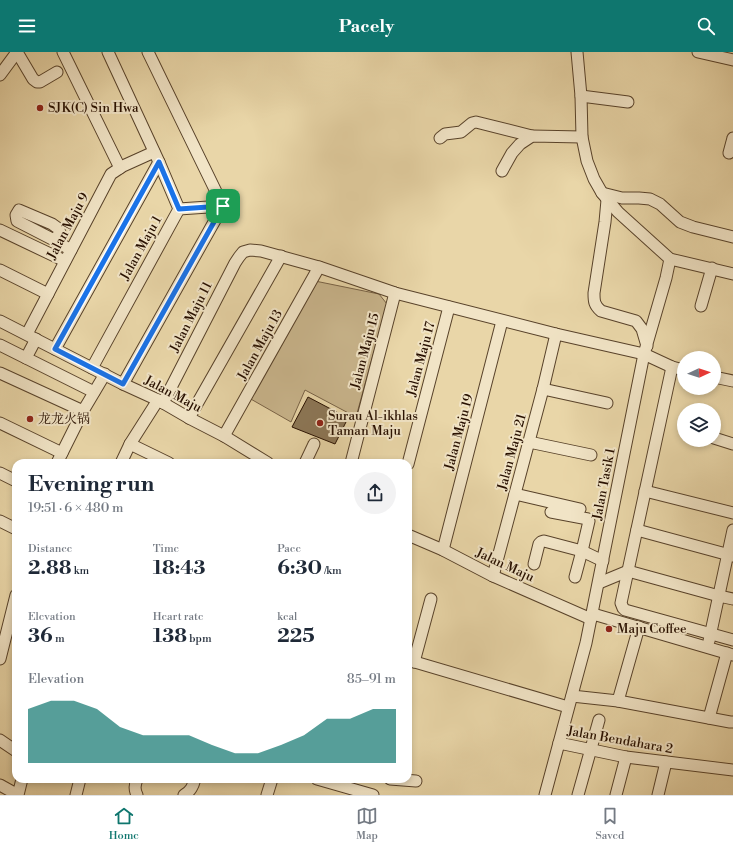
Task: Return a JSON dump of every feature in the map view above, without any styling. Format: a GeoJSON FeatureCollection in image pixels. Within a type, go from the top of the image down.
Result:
{"type":"FeatureCollection","features":[{"type":"Feature","properties":{"kind":"street"},"geometry":{"type":"LineString","coordinates":[[0,75],[17,52],[33,79],[37,82],[40,82],[56,72]]}},
{"type":"Feature","properties":{"kind":"street"},"geometry":{"type":"LineString","coordinates":[[63,52],[120,168]]}},
{"type":"Feature","properties":{"kind":"street","name":"Jalan Maju 1"},"geometry":{"type":"LineString","coordinates":[[92,368],[179,209],[108,52]]}},
{"type":"Feature","properties":{"kind":"street"},"geometry":{"type":"LineString","coordinates":[[148,52],[223,206]]}},
{"type":"Feature","properties":{"kind":"street"},"geometry":{"type":"LineString","coordinates":[[577,52],[581,96],[582,137],[587,161],[594,179],[605,197],[618,212],[670,259],[733,274]]}},
{"type":"Feature","properties":{"kind":"street"},"geometry":{"type":"LineString","coordinates":[[698,52],[733,60]]}},
{"type":"Feature","properties":{"kind":"street"},"geometry":{"type":"LineString","coordinates":[[581,96],[628,102]]}},
{"type":"Feature","properties":{"kind":"street"},"geometry":{"type":"LineString","coordinates":[[440,138],[445,134],[462,132],[476,122],[532,136],[582,137]]}},
{"type":"Feature","properties":{"kind":"street"},"geometry":{"type":"LineString","coordinates":[[502,171],[512,153],[520,144],[532,136]]}},
{"type":"Feature","properties":{"kind":"street"},"geometry":{"type":"LineString","coordinates":[[729,153],[733,138]]}},
{"type":"Feature","properties":{"kind":"street"},"geometry":{"type":"LineString","coordinates":[[55,349],[156,157]]}},
{"type":"Feature","properties":{"kind":"street","name":"Jalan Maju 9"},"geometry":{"type":"LineString","coordinates":[[26,358],[32,336],[48,294],[111,174],[123,166],[156,157]]}},
{"type":"Feature","properties":{"kind":"street"},"geometry":{"type":"LineString","coordinates":[[605,197],[650,199],[660,204],[680,222],[693,227],[733,237]]}},
{"type":"Feature","properties":{"kind":"street"},"geometry":{"type":"LineString","coordinates":[[605,197],[605,222],[594,293],[594,302],[601,311],[636,321],[642,329],[646,350]]}},
{"type":"Feature","properties":{"kind":"street"},"geometry":{"type":"LineString","coordinates":[[179,209],[223,206]]}},
{"type":"Feature","properties":{"kind":"street"},"geometry":{"type":"LineString","coordinates":[[123,384],[223,206]]}},
{"type":"Feature","properties":{"kind":"street"},"geometry":{"type":"LineString","coordinates":[[0,230],[65,261]]}},
{"type":"Feature","properties":{"kind":"street"},"geometry":{"type":"LineString","coordinates":[[54,240],[71,250]]}},
{"type":"Feature","properties":{"kind":"street","name":"Jalan Maju 11"},"geometry":{"type":"LineString","coordinates":[[123,459],[130,444],[160,402],[239,257],[243,252],[250,250],[281,256]]}},
{"type":"Feature","properties":{"kind":"street"},"geometry":{"type":"LineString","coordinates":[[189,418],[281,256],[319,267],[395,293],[502,321],[556,334],[646,350],[672,367],[677,368]]}},
{"type":"Feature","properties":{"kind":"street","name":"Jalan Tasik 1"},"geometry":{"type":"LineString","coordinates":[[592,616],[646,350],[670,259]]}},
{"type":"Feature","properties":{"kind":"street","name":"Jalan Maju 13"},"geometry":{"type":"LineString","coordinates":[[224,436],[319,267]]}},
{"type":"Feature","properties":{"kind":"street"},"geometry":{"type":"LineString","coordinates":[[701,306],[712,268]]}},
{"type":"Feature","properties":{"kind":"street"},"geometry":{"type":"LineString","coordinates":[[0,270],[48,294]]}},
{"type":"Feature","properties":{"kind":"street","name":"Jalan Maju 15"},"geometry":{"type":"LineString","coordinates":[[352,459],[395,293]]}},
{"type":"Feature","properties":{"kind":"street","name":"Jalan Maju 17"},"geometry":{"type":"LineString","coordinates":[[409,459],[449,307]]}},
{"type":"Feature","properties":{"kind":"street","name":"Jalan Maju"},"geometry":{"type":"LineString","coordinates":[[0,321],[160,402],[224,436],[261,459]]}},
{"type":"Feature","properties":{"kind":"street","name":"Jalan Maju 19"},"geometry":{"type":"LineString","coordinates":[[442,550],[502,321]]}},
{"type":"Feature","properties":{"kind":"street","name":"Jalan Maju 21"},"geometry":{"type":"LineString","coordinates":[[493,576],[543,389],[556,334]]}},
{"type":"Feature","properties":{"kind":"street"},"geometry":{"type":"LineString","coordinates":[[0,345],[94,392]]}},
{"type":"Feature","properties":{"kind":"street"},"geometry":{"type":"LineString","coordinates":[[672,367],[621,603],[625,610],[733,640]]}},
{"type":"Feature","properties":{"kind":"street"},"geometry":{"type":"LineString","coordinates":[[0,373],[83,411]]}},
{"type":"Feature","properties":{"kind":"street"},"geometry":{"type":"LineString","coordinates":[[0,422],[60,458],[83,411],[105,374]]}},
{"type":"Feature","properties":{"kind":"street"},"geometry":{"type":"LineString","coordinates":[[721,378],[733,381]]}},
{"type":"Feature","properties":{"kind":"street"},"geometry":{"type":"LineString","coordinates":[[543,389],[608,403]]}},
{"type":"Feature","properties":{"kind":"street"},"geometry":{"type":"LineString","coordinates":[[721,440],[733,444]]}},
{"type":"Feature","properties":{"kind":"street"},"geometry":{"type":"LineString","coordinates":[[529,442],[591,455]]}},
{"type":"Feature","properties":{"kind":"street"},"geometry":{"type":"LineString","coordinates":[[130,444],[161,459]]}},
{"type":"Feature","properties":{"kind":"street"},"geometry":{"type":"LineString","coordinates":[[307,459],[314,444]]}},
{"type":"Feature","properties":{"kind":"street"},"geometry":{"type":"LineString","coordinates":[[0,473],[12,479]]}},
{"type":"Feature","properties":{"kind":"street"},"geometry":{"type":"LineString","coordinates":[[646,491],[733,513]]}},
{"type":"Feature","properties":{"kind":"street"},"geometry":{"type":"LineString","coordinates":[[515,494],[580,509]]}},
{"type":"Feature","properties":{"kind":"street"},"geometry":{"type":"LineString","coordinates":[[551,512],[589,521],[575,577]]}},
{"type":"Feature","properties":{"kind":"street"},"geometry":{"type":"LineString","coordinates":[[0,521],[12,527]]}},
{"type":"Feature","properties":{"kind":"street"},"geometry":{"type":"LineString","coordinates":[[637,530],[730,555]]}},
{"type":"Feature","properties":{"kind":"street"},"geometry":{"type":"LineString","coordinates":[[708,648],[719,596],[730,555],[733,530]]}},
{"type":"Feature","properties":{"kind":"street","name":"Jalan Maju"},"geometry":{"type":"LineString","coordinates":[[412,536],[493,576],[592,616],[639,627],[730,654]]}},
{"type":"Feature","properties":{"kind":"street"},"geometry":{"type":"LineString","coordinates":[[534,564],[539,544],[544,541],[582,551],[603,561]]}},
{"type":"Feature","properties":{"kind":"street"},"geometry":{"type":"LineString","coordinates":[[599,583],[628,571],[733,599]]}},
{"type":"Feature","properties":{"kind":"street"},"geometry":{"type":"LineString","coordinates":[[412,658],[431,599]]}},
{"type":"Feature","properties":{"kind":"street"},"geometry":{"type":"LineString","coordinates":[[0,659],[12,611]]}},
{"type":"Feature","properties":{"kind":"street","name":"Jalan Bendahara 2"},"geometry":{"type":"LineString","coordinates":[[592,616],[559,743],[626,757],[733,770]]}},
{"type":"Feature","properties":{"kind":"street"},"geometry":{"type":"LineString","coordinates":[[618,701],[639,627]]}},
{"type":"Feature","properties":{"kind":"street"},"geometry":{"type":"LineString","coordinates":[[709,718],[730,654]]}},
{"type":"Feature","properties":{"kind":"street"},"geometry":{"type":"LineString","coordinates":[[412,661],[568,707]]}},
{"type":"Feature","properties":{"kind":"street"},"geometry":{"type":"LineString","coordinates":[[572,696],[618,701],[733,722]]}},
{"type":"Feature","properties":{"kind":"street"},"geometry":{"type":"LineString","coordinates":[[578,795],[599,720]]}},
{"type":"Feature","properties":{"kind":"street"},"geometry":{"type":"LineString","coordinates":[[0,740],[12,748]]}},
{"type":"Feature","properties":{"kind":"street"},"geometry":{"type":"LineString","coordinates":[[545,795],[559,743]]}},
{"type":"Feature","properties":{"kind":"street"},"geometry":{"type":"LineString","coordinates":[[616,795],[626,757]]}},
{"type":"Feature","properties":{"kind":"street"},"geometry":{"type":"LineString","coordinates":[[658,795],[666,762]]}},
{"type":"Feature","properties":{"kind":"street"},"geometry":{"type":"LineString","coordinates":[[412,781],[416,781]]}},
{"type":"Feature","properties":{"kind":"street"},"geometry":{"type":"LineString","coordinates":[[0,785],[18,795],[21,783]]}},
{"type":"Feature","properties":{"kind":"street"},"geometry":{"type":"LineString","coordinates":[[76,795],[79,783]]}},
{"type":"Feature","properties":{"kind":"street"},"geometry":{"type":"LineString","coordinates":[[136,783],[135,787],[137,795]]}},
{"type":"Feature","properties":{"kind":"street"},"geometry":{"type":"LineString","coordinates":[[184,795],[188,793],[194,783]]}},
{"type":"Feature","properties":{"kind":"street"},"geometry":{"type":"LineString","coordinates":[[266,795],[270,783]]}},
{"type":"Feature","properties":{"kind":"street"},"geometry":{"type":"LineString","coordinates":[[344,783],[374,795]]}},
{"type":"Feature","properties":{"kind":"shaded area"},"geometry":{"type":"Polygon","coordinates":[[[315,281],[379,294],[387,304],[356,417],[305,390],[291,422],[249,398],[315,281]]]}},
{"type":"Feature","properties":{"kind":"building","name":"Surau Al-ikhlas Taman Maju"},"geometry":{"type":"Polygon","coordinates":[[[308,397],[348,418],[335,444],[292,427],[308,397]]]}},
{"type":"Feature","properties":{"kind":"place","name":"SJK(C) Sin Hwa"},"geometry":{"type":"Point","coordinates":[40,108]}},
{"type":"Feature","properties":{"kind":"place","name":"龙龙火锅"},"geometry":{"type":"Point","coordinates":[30,419]}},
{"type":"Feature","properties":{"kind":"place","name":"Surau Al-ikhlas Taman Maju"},"geometry":{"type":"Point","coordinates":[320,423]}},
{"type":"Feature","properties":{"kind":"place","name":"Maju Coffee"},"geometry":{"type":"Point","coordinates":[609,629]}},
{"type":"Feature","properties":{"kind":"route"},"geometry":{"type":"LineString","coordinates":[[159,162],[179,209],[223,206],[123,384],[55,349],[159,162]]}}]}
